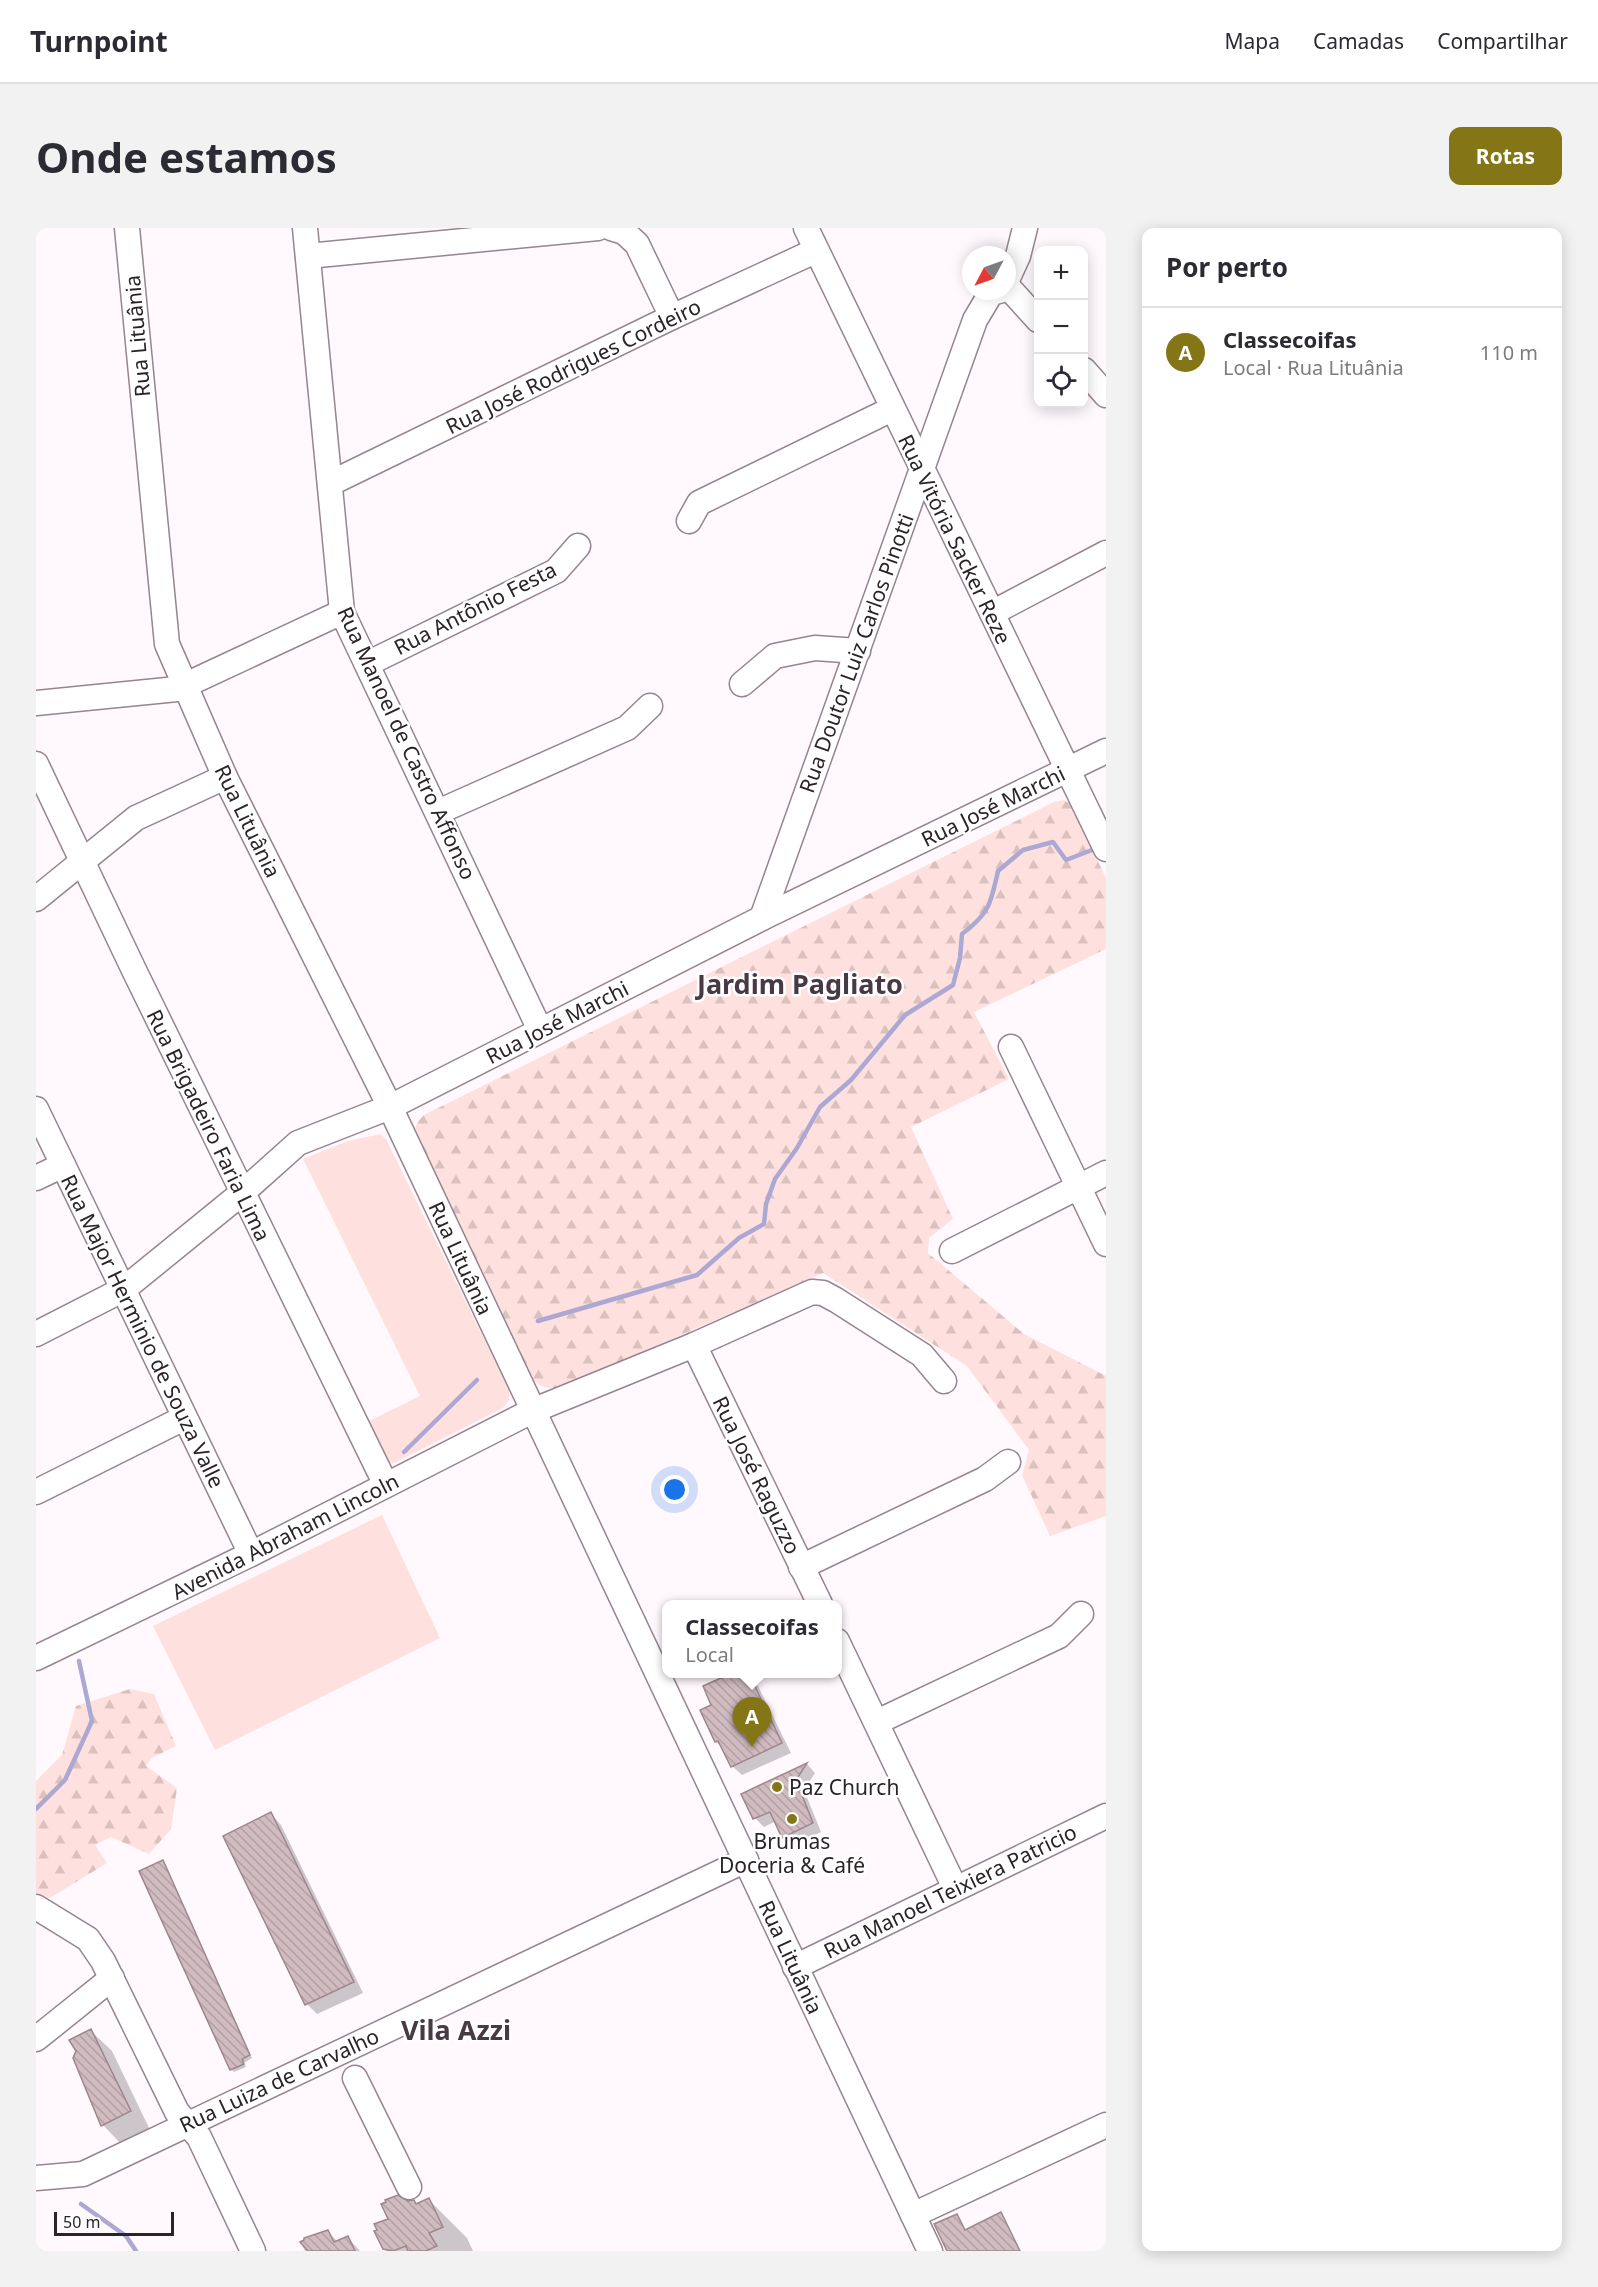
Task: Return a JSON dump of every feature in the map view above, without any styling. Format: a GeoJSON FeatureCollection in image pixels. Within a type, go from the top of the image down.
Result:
{"type":"FeatureCollection","features":[{"type":"Feature","properties":{"kind":"street","name":"Rua Lituânia"},"geometry":{"type":"LineString","coordinates":[[127,228],[167,644],[225,777],[390,1107],[930,2251]]}},
{"type":"Feature","properties":{"kind":"street","name":"Rua Manoel de Castro Affonso"},"geometry":{"type":"LineString","coordinates":[[305,228],[342,612],[540,1030]]}},
{"type":"Feature","properties":{"kind":"street"},"geometry":{"type":"LineString","coordinates":[[308,256],[598,228]]}},
{"type":"Feature","properties":{"kind":"street"},"geometry":{"type":"LineString","coordinates":[[610,228],[624,232],[637,244],[672,317]]}},
{"type":"Feature","properties":{"kind":"street","name":"Rua Vitória Sacker Reze"},"geometry":{"type":"LineString","coordinates":[[806,228],[1106,849]]}},
{"type":"Feature","properties":{"kind":"street"},"geometry":{"type":"LineString","coordinates":[[1016,260],[1025,228]]}},
{"type":"Feature","properties":{"kind":"street","name":"Rua José Rodrigues Cordeiro"},"geometry":{"type":"LineString","coordinates":[[331,483],[672,317],[816,250]]}},
{"type":"Feature","properties":{"kind":"street"},"geometry":{"type":"LineString","coordinates":[[1016,296],[1034,316]]}},
{"type":"Feature","properties":{"kind":"street","name":"Rua Doutor Luiz Carlos Pinotti"},"geometry":{"type":"LineString","coordinates":[[762,918],[921,468],[975,321],[987,300]]}},
{"type":"Feature","properties":{"kind":"street"},"geometry":{"type":"LineString","coordinates":[[1088,375],[1106,395]]}},
{"type":"Feature","properties":{"kind":"street"},"geometry":{"type":"LineString","coordinates":[[689,521],[699,503],[892,409]]}},
{"type":"Feature","properties":{"kind":"street","name":"Rua Antônio Festa"},"geometry":{"type":"LineString","coordinates":[[367,664],[556,571],[578,546]]}},
{"type":"Feature","properties":{"kind":"street"},"geometry":{"type":"LineString","coordinates":[[992,613],[1106,554]]}},
{"type":"Feature","properties":{"kind":"street"},"geometry":{"type":"LineString","coordinates":[[36,703],[177,689],[342,612]]}},
{"type":"Feature","properties":{"kind":"street"},"geometry":{"type":"LineString","coordinates":[[742,684],[775,656],[815,648],[858,651]]}},
{"type":"Feature","properties":{"kind":"street"},"geometry":{"type":"LineString","coordinates":[[438,812],[627,728],[650,706]]}},
{"type":"Feature","properties":{"kind":"street","name":"Rua José Marchi"},"geometry":{"type":"LineString","coordinates":[[36,1334],[124,1289],[242,1193],[298,1143],[390,1107],[762,918],[1106,751]]}},
{"type":"Feature","properties":{"kind":"street","name":"Rua Brigadeiro Faria Lima"},"geometry":{"type":"LineString","coordinates":[[36,764],[242,1193],[386,1485]]}},
{"type":"Feature","properties":{"kind":"street"},"geometry":{"type":"LineString","coordinates":[[36,899],[136,818],[225,777]]}},
{"type":"Feature","properties":{"kind":"street"},"geometry":{"type":"LineString","coordinates":[[1011,1047],[1106,1245]]}},
{"type":"Feature","properties":{"kind":"street","name":"Rua Major Herminio de Souza Valle"},"geometry":{"type":"LineString","coordinates":[[36,1109],[251,1554]]}},
{"type":"Feature","properties":{"kind":"street"},"geometry":{"type":"LineString","coordinates":[[36,1178],[63,1164]]}},
{"type":"Feature","properties":{"kind":"street"},"geometry":{"type":"LineString","coordinates":[[952,1251],[1106,1173]]}},
{"type":"Feature","properties":{"kind":"street","name":"Avenida Abraham Lincoln"},"geometry":{"type":"LineString","coordinates":[[36,1658],[251,1554],[532,1411],[694,1345],[812,1292],[823,1293],[922,1355],[944,1381]]}},
{"type":"Feature","properties":{"kind":"street","name":"Rua José Raguzzo"},"geometry":{"type":"LineString","coordinates":[[694,1345],[818,1600]]}},
{"type":"Feature","properties":{"kind":"street"},"geometry":{"type":"LineString","coordinates":[[36,1492],[184,1418]]}},
{"type":"Feature","properties":{"kind":"street"},"geometry":{"type":"LineString","coordinates":[[801,1567],[985,1479],[1008,1462]]}},
{"type":"Feature","properties":{"kind":"street"},"geometry":{"type":"LineString","coordinates":[[877,1722],[1059,1636],[1081,1614]]}},
{"type":"Feature","properties":{"kind":"street"},"geometry":{"type":"LineString","coordinates":[[842,1651],[955,1888]]}},
{"type":"Feature","properties":{"kind":"street","name":"Rua Manoel Teixiera Patricio"},"geometry":{"type":"LineString","coordinates":[[795,1967],[1106,1816]]}},
{"type":"Feature","properties":{"kind":"street","name":"Rua Luiza de Carvalho"},"geometry":{"type":"LineString","coordinates":[[36,2178],[84,2174],[746,1860]]}},
{"type":"Feature","properties":{"kind":"street"},"geometry":{"type":"LineString","coordinates":[[36,1906],[88,1940],[103,1961],[177,2112],[199,2137],[254,2251]]}},
{"type":"Feature","properties":{"kind":"street"},"geometry":{"type":"LineString","coordinates":[[36,2038],[112,1978]]}},
{"type":"Feature","properties":{"kind":"street"},"geometry":{"type":"LineString","coordinates":[[355,2078],[409,2187]]}},
{"type":"Feature","properties":{"kind":"street"},"geometry":{"type":"LineString","coordinates":[[913,2215],[1106,2125]]}},
{"type":"Feature","properties":{"kind":"green space"},"geometry":{"type":"Polygon","coordinates":[[[1064,800],[1070,804],[1106,878],[1106,949],[974,1012],[1009,1079],[911,1127],[953,1219],[929,1238],[928,1253],[1024,1334],[1106,1376],[1106,1516],[1050,1536],[1022,1475],[1029,1450],[967,1366],[823,1273],[560,1388],[537,1384],[523,1365],[415,1128],[418,1121],[424,1115],[1054,802],[1064,800]]]}},
{"type":"Feature","properties":{"kind":"green space"},"geometry":{"type":"Polygon","coordinates":[[[380,1134],[386,1139],[509,1390],[509,1400],[503,1408],[394,1463],[387,1463],[367,1422],[420,1396],[303,1159],[348,1141],[380,1134]]]}},
{"type":"Feature","properties":{"kind":"green space"},"geometry":{"type":"Polygon","coordinates":[[[382,1515],[440,1638],[215,1750],[153,1626],[382,1515]]]}},
{"type":"Feature","properties":{"kind":"green space"},"geometry":{"type":"Polygon","coordinates":[[[130,1689],[154,1694],[176,1746],[152,1758],[146,1766],[177,1788],[171,1829],[149,1854],[111,1837],[95,1845],[107,1863],[50,1898],[36,1894],[36,1781],[62,1755],[76,1706],[130,1689]]]}},
{"type":"Feature","properties":{"kind":"building"},"geometry":{"type":"Polygon","coordinates":[[[721,1678],[751,1678],[782,1743],[731,1767],[718,1741],[715,1742],[700,1710],[711,1705],[703,1686],[721,1678]]]}},
{"type":"Feature","properties":{"kind":"building","name":"Paz Church"},"geometry":{"type":"Polygon","coordinates":[[[807,1763],[796,1780],[813,1823],[782,1838],[770,1812],[753,1819],[741,1794],[807,1763]]]}},
{"type":"Feature","properties":{"kind":"building"},"geometry":{"type":"Polygon","coordinates":[[[271,1812],[354,1982],[305,2005],[223,1836],[271,1812]]]}},
{"type":"Feature","properties":{"kind":"building"},"geometry":{"type":"Polygon","coordinates":[[[163,1860],[250,2055],[242,2059],[244,2064],[230,2070],[139,1871],[163,1860]]]}},
{"type":"Feature","properties":{"kind":"building"},"geometry":{"type":"Polygon","coordinates":[[[91,2029],[131,2111],[101,2126],[73,2058],[76,2051],[69,2040],[91,2029]]]}},
{"type":"Feature","properties":{"kind":"building"},"geometry":{"type":"Polygon","coordinates":[[[398,2195],[408,2201],[414,2200],[416,2204],[429,2198],[443,2227],[429,2233],[437,2246],[426,2251],[408,2251],[406,2246],[393,2251],[383,2249],[374,2231],[377,2230],[374,2224],[388,2219],[381,2204],[398,2195]]]}},
{"type":"Feature","properties":{"kind":"building"},"geometry":{"type":"Polygon","coordinates":[[[1001,2212],[1020,2251],[947,2251],[934,2224],[957,2214],[965,2230],[1001,2212]]]}},
{"type":"Feature","properties":{"kind":"building"},"geometry":{"type":"Polygon","coordinates":[[[328,2230],[334,2242],[348,2236],[355,2251],[308,2251],[300,2242],[304,2238],[328,2230]]]}},
{"type":"Feature","properties":{"kind":"waterway"},"geometry":{"type":"LineString","coordinates":[[538,1321],[697,1275],[739,1238],[764,1224],[766,1204],[775,1179],[797,1148],[820,1107],[851,1080],[905,1015],[953,985],[960,958],[962,934],[978,920],[988,907],[998,871],[1023,850],[1053,842],[1066,860],[1092,850]]}},
{"type":"Feature","properties":{"kind":"waterway"},"geometry":{"type":"LineString","coordinates":[[404,1452],[477,1380]]}},
{"type":"Feature","properties":{"kind":"waterway"},"geometry":{"type":"LineString","coordinates":[[36,1809],[65,1780],[92,1721],[79,1661]]}},
{"type":"Feature","properties":{"kind":"waterway"},"geometry":{"type":"LineString","coordinates":[[81,2204],[126,2236],[136,2251]]}},
{"type":"Feature","properties":{"kind":"place","name":"Classecoifas"},"geometry":{"type":"Point","coordinates":[752,1747]}},
{"type":"Feature","properties":{"kind":"place","name":"Paz Church"},"geometry":{"type":"Point","coordinates":[777,1787]}},
{"type":"Feature","properties":{"kind":"place","name":"Brumas Doceria & Café"},"geometry":{"type":"Point","coordinates":[792,1819]}},
{"type":"Feature","properties":{"kind":"district","name":"Jardim Pagliato"},"geometry":{"type":"Point","coordinates":[800,983]}},
{"type":"Feature","properties":{"kind":"district","name":"Vila Azzi"},"geometry":{"type":"Point","coordinates":[456,2029]}}]}
